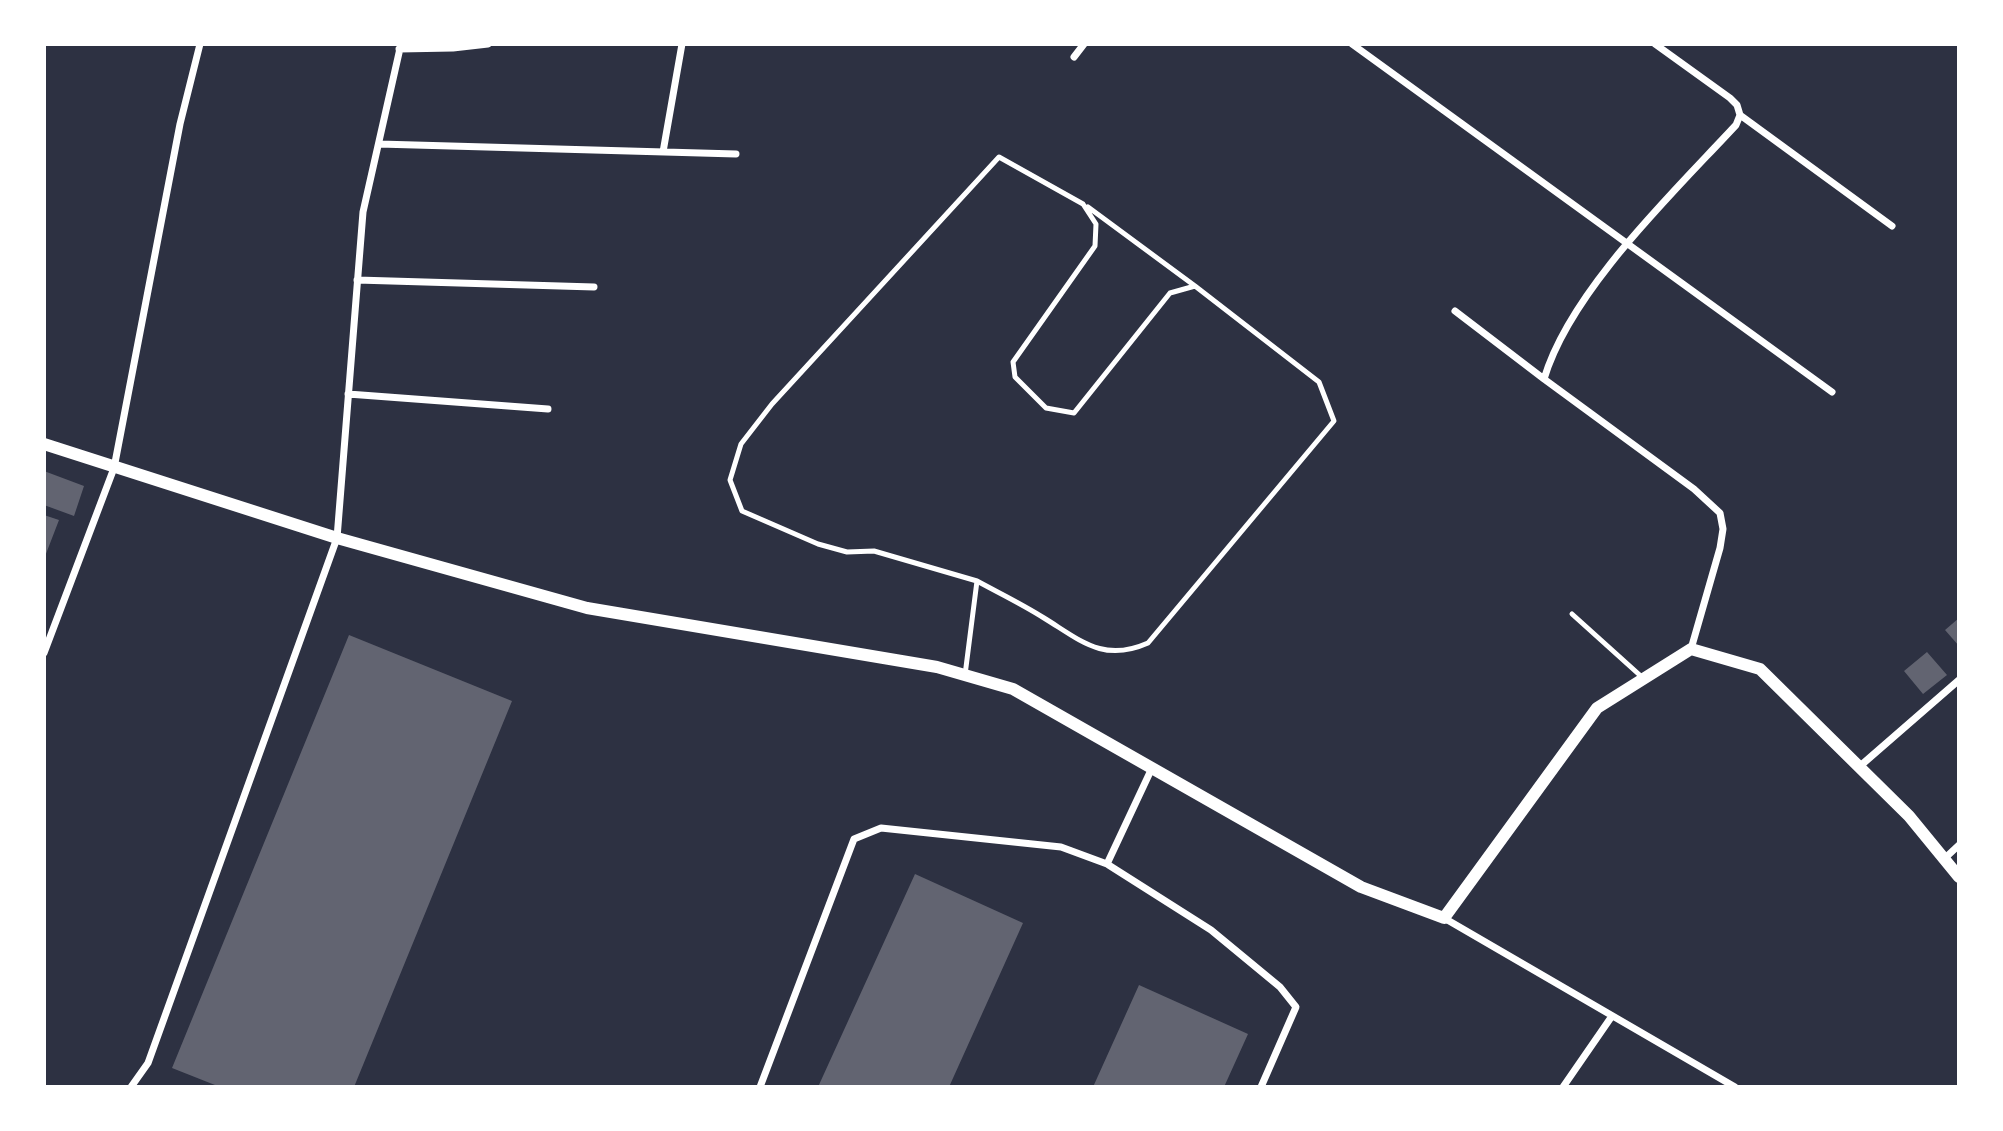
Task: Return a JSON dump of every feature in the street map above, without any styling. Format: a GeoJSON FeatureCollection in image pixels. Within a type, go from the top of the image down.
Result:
{"type":"FeatureCollection","features":[{"type":"Feature","properties":{"kind":"street"},"geometry":{"type":"LineString","coordinates":[[44,653],[114,468],[180,124],[200,44]]}},
{"type":"Feature","properties":{"kind":"street"},"geometry":{"type":"LineString","coordinates":[[131,1087],[148,1063],[337,538],[363,212],[400,46],[453,48],[488,44]]}},
{"type":"Feature","properties":{"kind":"street"},"geometry":{"type":"LineString","coordinates":[[663,152],[682,44]]}},
{"type":"Feature","properties":{"kind":"street"},"geometry":{"type":"LineString","coordinates":[[1074,57],[1084,44]]}},
{"type":"Feature","properties":{"kind":"street"},"geometry":{"type":"LineString","coordinates":[[1352,44],[1832,393]]}},
{"type":"Feature","properties":{"kind":"street"},"geometry":{"type":"LineString","coordinates":[[1655,44],[1730,97],[1737,105],[1740,115],[1892,226]]}},
{"type":"Feature","properties":{"kind":"street"},"geometry":{"type":"LineString","coordinates":[[1544,379],[1564,331],[1626,244],[1736,125],[1740,115]]}},
{"type":"Feature","properties":{"kind":"street"},"geometry":{"type":"LineString","coordinates":[[379,144],[736,154]]}},
{"type":"Feature","properties":{"kind":"street"},"geometry":{"type":"LineString","coordinates":[[357,280],[594,286]]}},
{"type":"Feature","properties":{"kind":"street"},"geometry":{"type":"LineString","coordinates":[[1444,918],[1597,708],[1690,649],[1720,548],[1723,529],[1720,513],[1694,489],[1455,311]]}},
{"type":"Feature","properties":{"kind":"street"},"geometry":{"type":"LineString","coordinates":[[348,394],[548,409]]}},
{"type":"Feature","properties":{"kind":"street"},"geometry":{"type":"LineString","coordinates":[[44,444],[337,538],[587,608],[937,667],[1013,689],[1361,887],[1444,918],[1735,1087]]}},
{"type":"Feature","properties":{"kind":"street"},"geometry":{"type":"LineString","coordinates":[[1690,649],[1760,668],[1909,816],[1959,877]]}},
{"type":"Feature","properties":{"kind":"street"},"geometry":{"type":"LineString","coordinates":[[1859,767],[1959,680]]}},
{"type":"Feature","properties":{"kind":"street"},"geometry":{"type":"LineString","coordinates":[[1107,864],[1152,768]]}},
{"type":"Feature","properties":{"kind":"street"},"geometry":{"type":"LineString","coordinates":[[760,1087],[854,839],[881,828],[1061,847],[1107,864],[1211,930],[1280,987],[1296,1007],[1261,1087]]}},
{"type":"Feature","properties":{"kind":"street"},"geometry":{"type":"LineString","coordinates":[[1944,859],[1959,845]]}},
{"type":"Feature","properties":{"kind":"street"},"geometry":{"type":"LineString","coordinates":[[1563,1087],[1612,1016]]}},
{"type":"Feature","properties":{"kind":"lane"},"geometry":{"type":"LineString","coordinates":[[999,157],[1083,204],[1195,286],[1319,382],[1334,421],[1148,643],[1133,650],[1086,647],[1043,617],[977,581],[874,551],[847,552],[818,544],[741,511],[730,480],[741,444],[772,404],[999,157]]}},
{"type":"Feature","properties":{"kind":"lane"},"geometry":{"type":"LineString","coordinates":[[1083,204],[1097,224],[1095,246],[1013,362],[1015,377],[1046,408],[1074,413],[1170,293],[1195,286]]}},
{"type":"Feature","properties":{"kind":"lane"},"geometry":{"type":"LineString","coordinates":[[965,675],[977,581]]}},
{"type":"Feature","properties":{"kind":"lane"},"geometry":{"type":"LineString","coordinates":[[1572,614],[1643,678]]}},
{"type":"Feature","properties":{"kind":"building"},"geometry":{"type":"Polygon","coordinates":[[[44,471],[84,486],[74,516],[44,505],[44,471]]]}},
{"type":"Feature","properties":{"kind":"building"},"geometry":{"type":"Polygon","coordinates":[[[44,515],[59,520],[44,559],[44,515]]]}},
{"type":"Feature","properties":{"kind":"building"},"geometry":{"type":"Polygon","coordinates":[[[1959,618],[1959,646],[1945,630],[1959,618]]]}},
{"type":"Feature","properties":{"kind":"building"},"geometry":{"type":"Polygon","coordinates":[[[349,635],[512,701],[354,1087],[220,1087],[172,1068],[349,635]]]}},
{"type":"Feature","properties":{"kind":"building"},"geometry":{"type":"Polygon","coordinates":[[[1927,652],[1947,675],[1923,694],[1904,671],[1927,652]]]}},
{"type":"Feature","properties":{"kind":"building"},"geometry":{"type":"Polygon","coordinates":[[[915,874],[1023,923],[949,1087],[818,1087],[915,874]]]}},
{"type":"Feature","properties":{"kind":"building"},"geometry":{"type":"Polygon","coordinates":[[[1139,985],[1248,1034],[1224,1087],[1093,1087],[1139,985]]]}}]}
